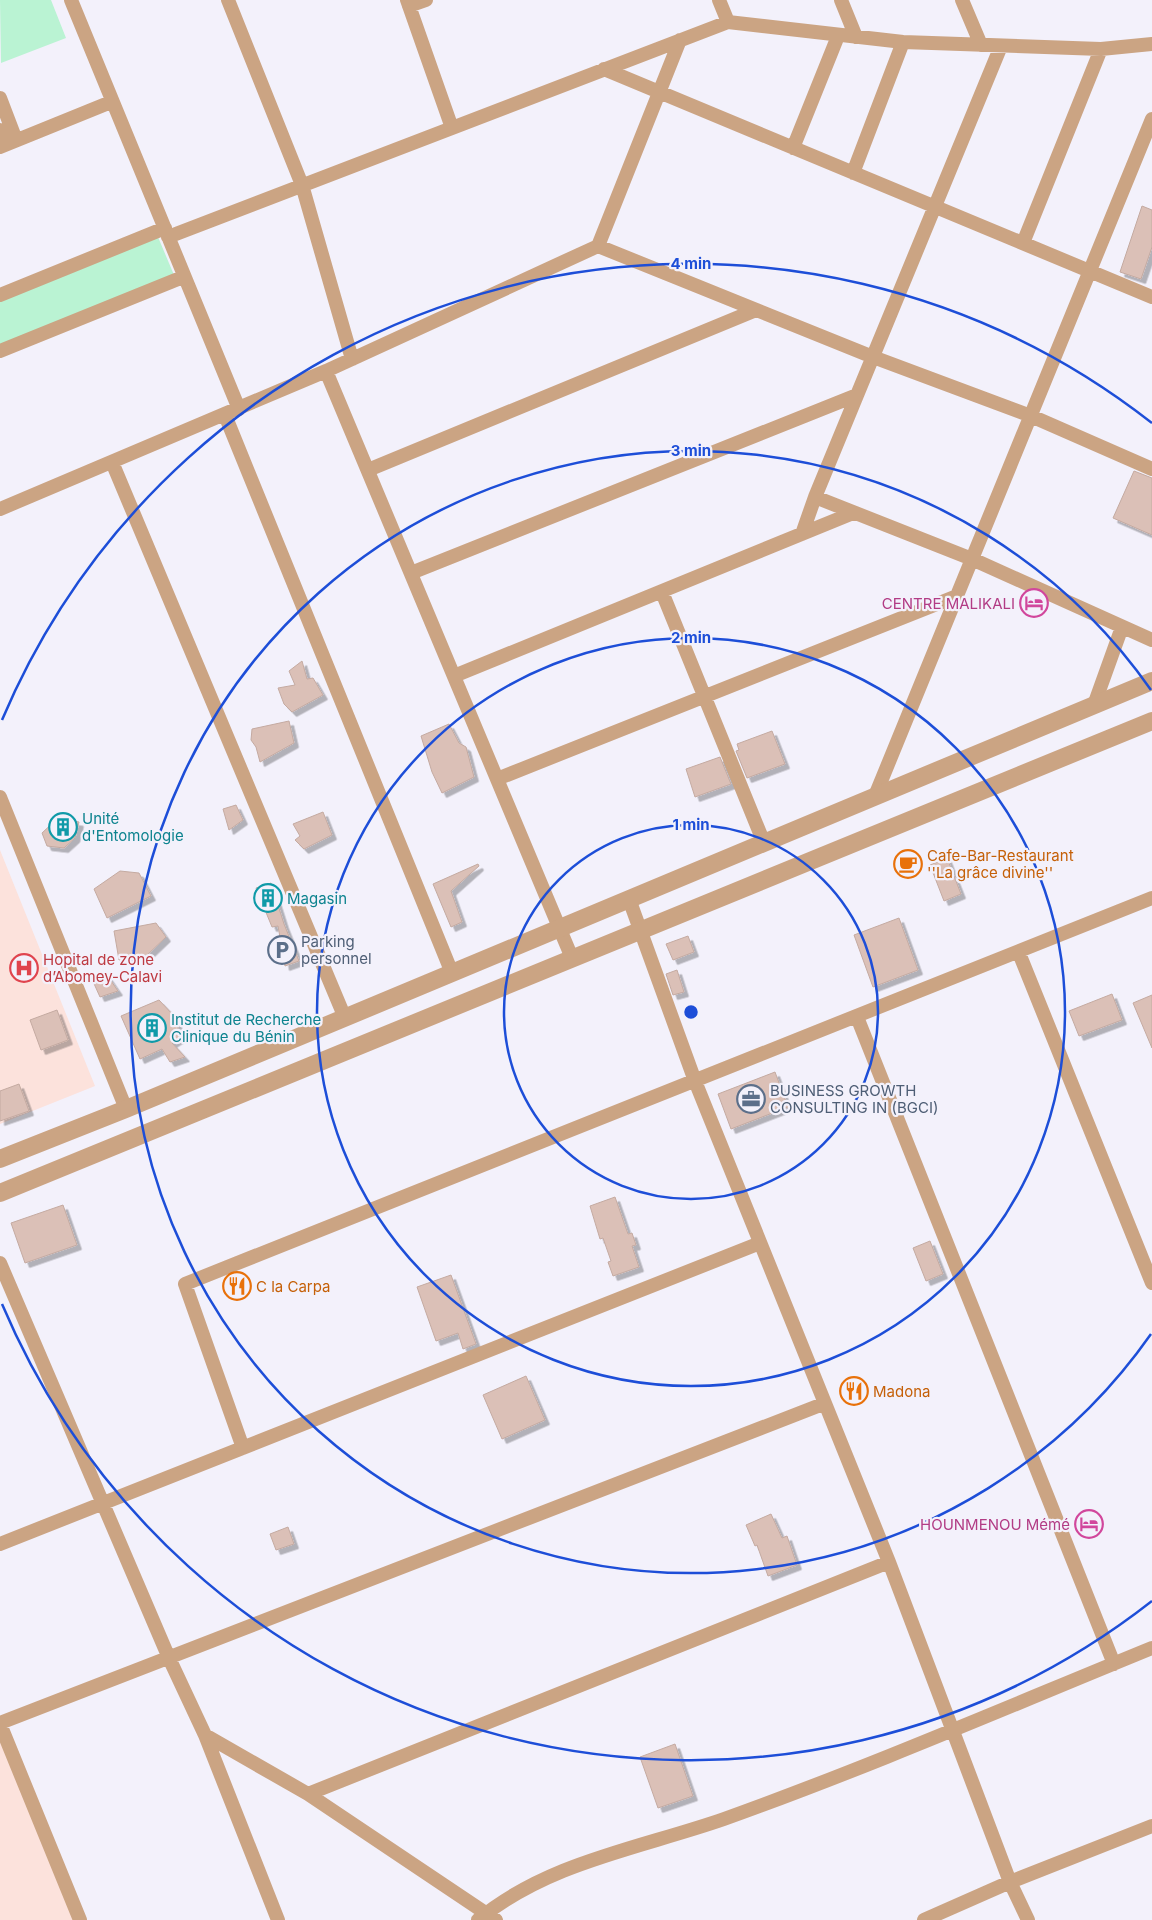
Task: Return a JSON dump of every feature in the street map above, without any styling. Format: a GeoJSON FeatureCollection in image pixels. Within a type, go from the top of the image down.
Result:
{"type":"FeatureCollection","features":[{"type":"Feature","properties":{"kind":"street"},"geometry":{"type":"LineString","coordinates":[[71,0],[111,102],[239,409]]}},
{"type":"Feature","properties":{"kind":"street"},"geometry":{"type":"LineString","coordinates":[[228,0],[302,185],[352,359]]}},
{"type":"Feature","properties":{"kind":"street"},"geometry":{"type":"LineString","coordinates":[[426,0],[408,3],[452,128]]}},
{"type":"Feature","properties":{"kind":"street"},"geometry":{"type":"LineString","coordinates":[[719,0],[728,22]]}},
{"type":"Feature","properties":{"kind":"street"},"geometry":{"type":"LineString","coordinates":[[840,0],[856,37]]}},
{"type":"Feature","properties":{"kind":"street"},"geometry":{"type":"LineString","coordinates":[[962,0],[980,45]]}},
{"type":"Feature","properties":{"kind":"street"},"geometry":{"type":"LineString","coordinates":[[0,295],[166,232],[302,185],[728,22],[903,42],[1101,48],[1152,44]]}},
{"type":"Feature","properties":{"kind":"street"},"geometry":{"type":"LineString","coordinates":[[793,148],[838,36]]}},
{"type":"Feature","properties":{"kind":"street"},"geometry":{"type":"LineString","coordinates":[[0,509],[326,371],[598,246],[680,40]]}},
{"type":"Feature","properties":{"kind":"street"},"geometry":{"type":"LineString","coordinates":[[853,173],[903,42]]}},
{"type":"Feature","properties":{"kind":"street"},"geometry":{"type":"LineString","coordinates":[[802,534],[815,497],[1001,46]]}},
{"type":"Feature","properties":{"kind":"street"},"geometry":{"type":"LineString","coordinates":[[1023,243],[1101,48]]}},
{"type":"Feature","properties":{"kind":"street"},"geometry":{"type":"LineString","coordinates":[[604,69],[1152,297]]}},
{"type":"Feature","properties":{"kind":"street"},"geometry":{"type":"LineString","coordinates":[[0,98],[5,138],[111,102]]}},
{"type":"Feature","properties":{"kind":"street"},"geometry":{"type":"LineString","coordinates":[[875,796],[1152,119]]}},
{"type":"Feature","properties":{"kind":"street"},"geometry":{"type":"LineString","coordinates":[[598,246],[873,357],[1031,416],[1152,469]]}},
{"type":"Feature","properties":{"kind":"street"},"geometry":{"type":"LineString","coordinates":[[0,351],[184,277]]}},
{"type":"Feature","properties":{"kind":"street"},"geometry":{"type":"LineString","coordinates":[[368,470],[756,310]]}},
{"type":"Feature","properties":{"kind":"street"},"geometry":{"type":"LineString","coordinates":[[326,371],[572,958]]}},
{"type":"Feature","properties":{"kind":"street"},"geometry":{"type":"LineString","coordinates":[[411,573],[857,395]]}},
{"type":"Feature","properties":{"kind":"street"},"geometry":{"type":"LineString","coordinates":[[225,415],[452,973]]}},
{"type":"Feature","properties":{"kind":"street"},"geometry":{"type":"LineString","coordinates":[[112,462],[345,1018]]}},
{"type":"Feature","properties":{"kind":"street"},"geometry":{"type":"LineString","coordinates":[[815,497],[972,559],[1152,640]]}},
{"type":"Feature","properties":{"kind":"street"},"geometry":{"type":"LineString","coordinates":[[454,676],[853,513]]}},
{"type":"Feature","properties":{"kind":"street"},"geometry":{"type":"LineString","coordinates":[[662,592],[764,843]]}},
{"type":"Feature","properties":{"kind":"street"},"geometry":{"type":"LineString","coordinates":[[497,779],[957,596]]}},
{"type":"Feature","properties":{"kind":"street"},"geometry":{"type":"LineString","coordinates":[[1094,705],[1122,627]]}},
{"type":"Feature","properties":{"kind":"street"},"geometry":{"type":"LineString","coordinates":[[0,1159],[126,1109],[1152,681]]}},
{"type":"Feature","properties":{"kind":"street"},"geometry":{"type":"LineString","coordinates":[[0,1192],[1152,721]]}},
{"type":"Feature","properties":{"kind":"street"},"geometry":{"type":"LineString","coordinates":[[0,797],[126,1109]]}},
{"type":"Feature","properties":{"kind":"street"},"geometry":{"type":"LineString","coordinates":[[243,1448],[185,1284],[1019,953],[1152,898]]}},
{"type":"Feature","properties":{"kind":"street"},"geometry":{"type":"LineString","coordinates":[[629,899],[694,1081],[823,1404],[889,1562],[1010,1882],[1028,1920]]}},
{"type":"Feature","properties":{"kind":"street"},"geometry":{"type":"LineString","coordinates":[[1019,953],[1152,1283]]}},
{"type":"Feature","properties":{"kind":"street"},"geometry":{"type":"LineString","coordinates":[[857,1017],[1114,1664]]}},
{"type":"Feature","properties":{"kind":"street"},"geometry":{"type":"LineString","coordinates":[[0,1544],[760,1243]]}},
{"type":"Feature","properties":{"kind":"street"},"geometry":{"type":"LineString","coordinates":[[0,1263],[169,1658],[205,1735],[278,1920]]}},
{"type":"Feature","properties":{"kind":"street"},"geometry":{"type":"LineString","coordinates":[[80,1920],[0,1724],[823,1404]]}},
{"type":"Feature","properties":{"kind":"street"},"geometry":{"type":"LineString","coordinates":[[308,1794],[889,1562]]}},
{"type":"Feature","properties":{"kind":"street"},"geometry":{"type":"LineString","coordinates":[[205,1735],[308,1794],[486,1918],[566,1869],[724,1819],[953,1732],[1152,1648]]}},
{"type":"Feature","properties":{"kind":"street"},"geometry":{"type":"LineString","coordinates":[[924,1920],[1010,1882],[1152,1826]]}},
{"type":"Feature","properties":{"kind":"shaded area","name":"Hopital de zone d’Abomey-Calavi"},"geometry":{"type":"Polygon","coordinates":[[[0,850],[95,1086],[0,1124],[0,850]]]}},
{"type":"Feature","properties":{"kind":"shaded area"},"geometry":{"type":"Polygon","coordinates":[[[0,1735],[75,1920],[0,1920],[0,1735]]]}},
{"type":"Feature","properties":{"kind":"green space"},"geometry":{"type":"Polygon","coordinates":[[[0,0],[51,0],[66,38],[1,63],[0,0]]]}},
{"type":"Feature","properties":{"kind":"green space"},"geometry":{"type":"Polygon","coordinates":[[[158,237],[174,275],[0,345],[0,301],[158,237]]]}},
{"type":"Feature","properties":{"kind":"building"},"geometry":{"type":"Polygon","coordinates":[[[1142,206],[1152,210],[1152,247],[1141,279],[1120,272],[1142,206]]]}},
{"type":"Feature","properties":{"kind":"building"},"geometry":{"type":"Polygon","coordinates":[[[1134,471],[1152,478],[1152,535],[1113,518],[1134,471]]]}},
{"type":"Feature","properties":{"kind":"building"},"geometry":{"type":"Polygon","coordinates":[[[302,661],[307,679],[313,678],[323,695],[292,712],[284,704],[278,688],[295,685],[289,671],[302,661]]]}},
{"type":"Feature","properties":{"kind":"building"},"geometry":{"type":"Polygon","coordinates":[[[289,721],[294,743],[260,762],[256,747],[251,740],[252,729],[289,721]]]}},
{"type":"Feature","properties":{"kind":"building"},"geometry":{"type":"Polygon","coordinates":[[[449,724],[459,743],[466,747],[474,777],[442,793],[432,772],[421,736],[449,724]]]}},
{"type":"Feature","properties":{"kind":"building"},"geometry":{"type":"Polygon","coordinates":[[[772,731],[785,764],[747,778],[736,751],[739,750],[737,744],[772,731]]]}},
{"type":"Feature","properties":{"kind":"building"},"geometry":{"type":"Polygon","coordinates":[[[720,757],[731,784],[695,797],[686,769],[720,757]]]}},
{"type":"Feature","properties":{"kind":"building"},"geometry":{"type":"Polygon","coordinates":[[[236,805],[243,820],[229,830],[223,809],[236,805]]]}},
{"type":"Feature","properties":{"kind":"building"},"geometry":{"type":"Polygon","coordinates":[[[323,812],[332,835],[304,849],[295,840],[300,836],[293,824],[323,812]]]}},
{"type":"Feature","properties":{"kind":"building","name":"Unité d'Entomologie"},"geometry":{"type":"Polygon","coordinates":[[[58,818],[79,822],[75,838],[64,848],[47,846],[42,833],[58,818]]]}},
{"type":"Feature","properties":{"kind":"building"},"geometry":{"type":"Polygon","coordinates":[[[947,858],[961,894],[944,901],[930,865],[947,858]]]}},
{"type":"Feature","properties":{"kind":"building"},"geometry":{"type":"Polygon","coordinates":[[[478,864],[479,866],[451,891],[462,922],[451,927],[433,884],[478,864]]]}},
{"type":"Feature","properties":{"kind":"building"},"geometry":{"type":"Polygon","coordinates":[[[120,871],[139,873],[151,896],[107,918],[94,889],[120,871]]]}},
{"type":"Feature","properties":{"kind":"building"},"geometry":{"type":"Polygon","coordinates":[[[271,883],[284,924],[299,961],[285,966],[278,926],[272,927],[256,888],[271,883]]]}},
{"type":"Feature","properties":{"kind":"building"},"geometry":{"type":"Polygon","coordinates":[[[899,918],[918,970],[873,987],[854,935],[899,918]]]}},
{"type":"Feature","properties":{"kind":"building"},"geometry":{"type":"Polygon","coordinates":[[[156,923],[166,937],[144,958],[119,960],[114,931],[156,923]]]}},
{"type":"Feature","properties":{"kind":"building"},"geometry":{"type":"Polygon","coordinates":[[[688,936],[694,952],[673,960],[666,944],[688,936]]]}},
{"type":"Feature","properties":{"kind":"building"},"geometry":{"type":"Polygon","coordinates":[[[677,970],[684,992],[673,995],[666,974],[677,970]]]}},
{"type":"Feature","properties":{"kind":"building"},"geometry":{"type":"Polygon","coordinates":[[[105,972],[118,991],[100,997],[91,977],[105,972]]]}},
{"type":"Feature","properties":{"kind":"building"},"geometry":{"type":"Polygon","coordinates":[[[1112,994],[1122,1020],[1079,1036],[1069,1011],[1112,994]]]}},
{"type":"Feature","properties":{"kind":"building"},"geometry":{"type":"Polygon","coordinates":[[[1152,995],[1152,1048],[1133,1003],[1152,995]]]}},
{"type":"Feature","properties":{"kind":"building","name":"Institut de Recherche Clinique du Bénin"},"geometry":{"type":"Polygon","coordinates":[[[159,1000],[176,1018],[180,1038],[172,1043],[185,1057],[170,1062],[162,1049],[140,1059],[121,1016],[159,1000]]]}},
{"type":"Feature","properties":{"kind":"building"},"geometry":{"type":"Polygon","coordinates":[[[57,1010],[68,1040],[41,1050],[30,1020],[57,1010]]]}},
{"type":"Feature","properties":{"kind":"building"},"geometry":{"type":"Polygon","coordinates":[[[775,1072],[788,1107],[731,1129],[718,1094],[775,1072]]]}},
{"type":"Feature","properties":{"kind":"building"},"geometry":{"type":"Polygon","coordinates":[[[19,1084],[29,1111],[0,1121],[0,1091],[19,1084]]]}},
{"type":"Feature","properties":{"kind":"building"},"geometry":{"type":"Polygon","coordinates":[[[615,1197],[628,1234],[632,1233],[636,1245],[632,1246],[639,1267],[613,1276],[608,1262],[611,1261],[603,1238],[600,1239],[590,1206],[615,1197]]]}},
{"type":"Feature","properties":{"kind":"building"},"geometry":{"type":"Polygon","coordinates":[[[63,1205],[77,1245],[25,1263],[11,1223],[63,1205]]]}},
{"type":"Feature","properties":{"kind":"building"},"geometry":{"type":"Polygon","coordinates":[[[930,1241],[943,1274],[926,1281],[913,1248],[930,1241]]]}},
{"type":"Feature","properties":{"kind":"building"},"geometry":{"type":"Polygon","coordinates":[[[451,1275],[476,1344],[463,1349],[458,1333],[436,1341],[417,1287],[451,1275]]]}},
{"type":"Feature","properties":{"kind":"building"},"geometry":{"type":"Polygon","coordinates":[[[526,1376],[545,1420],[502,1439],[483,1395],[526,1376]]]}},
{"type":"Feature","properties":{"kind":"building"},"geometry":{"type":"Polygon","coordinates":[[[771,1514],[782,1538],[787,1536],[797,1565],[768,1576],[757,1545],[755,1546],[746,1525],[771,1514]]]}},
{"type":"Feature","properties":{"kind":"building"},"geometry":{"type":"Polygon","coordinates":[[[288,1527],[294,1544],[276,1550],[270,1534],[288,1527]]]}},
{"type":"Feature","properties":{"kind":"building"},"geometry":{"type":"Polygon","coordinates":[[[675,1744],[693,1796],[658,1808],[640,1757],[675,1744]]]}},
{"type":"Feature","properties":{"kind":"place","name":"CENTRE MALIKALI"},"geometry":{"type":"Point","coordinates":[1034,603]}},
{"type":"Feature","properties":{"kind":"place","name":"Unité d'Entomologie"},"geometry":{"type":"Point","coordinates":[63,827]}},
{"type":"Feature","properties":{"kind":"place","name":"Cafe-Bar-Restaurant ''La grâce divine''"},"geometry":{"type":"Point","coordinates":[908,864]}},
{"type":"Feature","properties":{"kind":"place","name":"Magasin"},"geometry":{"type":"Point","coordinates":[268,898]}},
{"type":"Feature","properties":{"kind":"place","name":"Parking personnel"},"geometry":{"type":"Point","coordinates":[282,950]}},
{"type":"Feature","properties":{"kind":"place","name":"Hopital de zone d’Abomey-Calavi"},"geometry":{"type":"Point","coordinates":[24,968]}},
{"type":"Feature","properties":{"kind":"place","name":"Institut de Recherche Clinique du Bénin"},"geometry":{"type":"Point","coordinates":[152,1028]}},
{"type":"Feature","properties":{"kind":"place","name":"BUSINESS GROWTH CONSULTING IN (BGCI)"},"geometry":{"type":"Point","coordinates":[751,1099]}},
{"type":"Feature","properties":{"kind":"place","name":"C la Carpa"},"geometry":{"type":"Point","coordinates":[237,1286]}},
{"type":"Feature","properties":{"kind":"place","name":"Madona"},"geometry":{"type":"Point","coordinates":[854,1391]}},
{"type":"Feature","properties":{"kind":"place","name":"HOUNMENOU Mémé"},"geometry":{"type":"Point","coordinates":[1089,1524]}}]}
